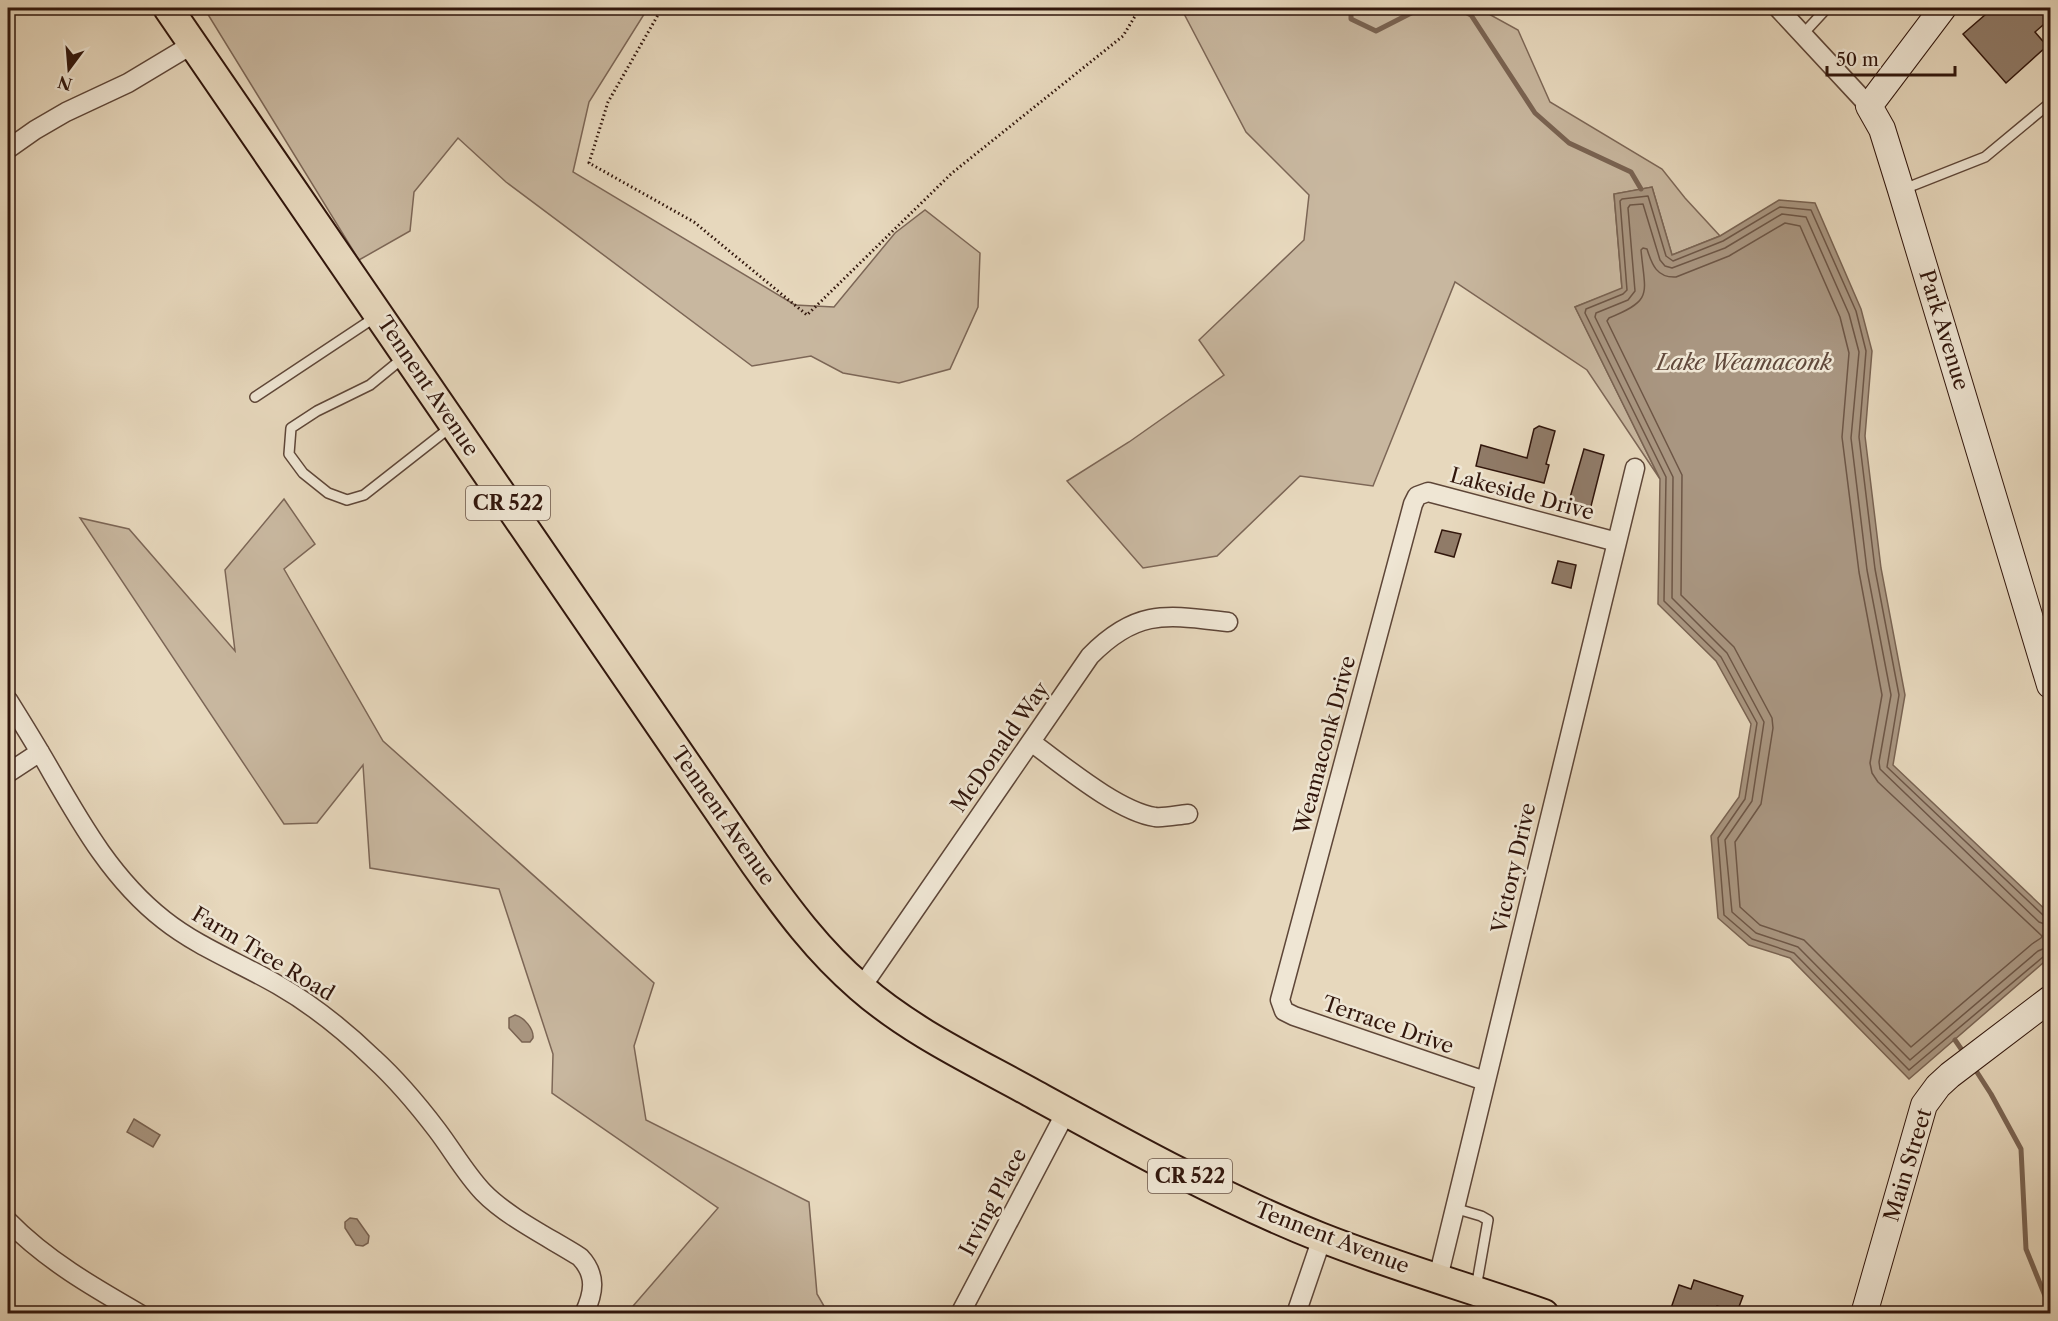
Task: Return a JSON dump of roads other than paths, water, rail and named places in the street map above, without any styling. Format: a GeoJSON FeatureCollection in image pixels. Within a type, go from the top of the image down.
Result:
{"type":"FeatureCollection","features":[{"type":"Feature","properties":{"kind":"main road","name":"Tennent Avenue"},"geometry":{"type":"LineString","coordinates":[[168,8],[796,921],[826,957],[894,1014],[934,1039],[1066,1112],[1228,1196],[1322,1238],[1544,1314]]}},
{"type":"Feature","properties":{"kind":"street","name":"Park Avenue"},"geometry":{"type":"LineString","coordinates":[[1778,8],[1869,106],[1882,129],[2050,685]]}},
{"type":"Feature","properties":{"kind":"street"},"geometry":{"type":"LineString","coordinates":[[1869,106],[1943,8]]}},
{"type":"Feature","properties":{"kind":"street"},"geometry":{"type":"LineString","coordinates":[[8,149],[35,129],[128,83],[193,44]]}},
{"type":"Feature","properties":{"kind":"street","name":"Victory Drive"},"geometry":{"type":"LineString","coordinates":[[1438,1278],[1635,468]]}},
{"type":"Feature","properties":{"kind":"street","name":"Lakeside Drive"},"geometry":{"type":"LineString","coordinates":[[1417,496],[1428,492],[1617,542]]}},
{"type":"Feature","properties":{"kind":"street","name":"Weamaconk Drive"},"geometry":{"type":"LineString","coordinates":[[1281,1006],[1283,988],[1417,496]]}},
{"type":"Feature","properties":{"kind":"street","name":"McDonald Way"},"geometry":{"type":"LineString","coordinates":[[861,988],[1090,656],[1105,641],[1120,630],[1141,620],[1161,616],[1228,622]]}},
{"type":"Feature","properties":{"kind":"street","name":"Farm Tree Road"},"geometry":{"type":"LineString","coordinates":[[8,700],[103,856],[123,881],[146,905],[184,934],[307,1003],[376,1060],[437,1130],[468,1175],[484,1193],[505,1210],[580,1257],[591,1271],[594,1285],[584,1314]]}},
{"type":"Feature","properties":{"kind":"street"},"geometry":{"type":"LineString","coordinates":[[1031,742],[1116,802],[1136,812],[1157,817],[1188,814]]}},
{"type":"Feature","properties":{"kind":"street"},"geometry":{"type":"LineString","coordinates":[[8,773],[40,752]]}},
{"type":"Feature","properties":{"kind":"street","name":"Main Street"},"geometry":{"type":"LineString","coordinates":[[1864,1314],[1924,1105],[1938,1086],[1950,1075],[2050,999]]}},
{"type":"Feature","properties":{"kind":"street","name":"Terrace Drive"},"geometry":{"type":"LineString","coordinates":[[1281,1006],[1284,1011],[1294,1017],[1485,1081]]}},
{"type":"Feature","properties":{"kind":"street","name":"Irving Place"},"geometry":{"type":"LineString","coordinates":[[960,1314],[1066,1112]]}},
{"type":"Feature","properties":{"kind":"street"},"geometry":{"type":"LineString","coordinates":[[8,1221],[37,1249],[70,1272],[140,1314]]}},
{"type":"Feature","properties":{"kind":"street"},"geometry":{"type":"LineString","coordinates":[[1296,1314],[1322,1238]]}},
{"type":"Feature","properties":{"kind":"lane"},"geometry":{"type":"LineString","coordinates":[[1803,34],[1827,8]]}},
{"type":"Feature","properties":{"kind":"lane"},"geometry":{"type":"LineString","coordinates":[[1902,190],[1985,157],[2050,103]]}},
{"type":"Feature","properties":{"kind":"lane"},"geometry":{"type":"LineString","coordinates":[[255,397],[379,314]]}},
{"type":"Feature","properties":{"kind":"lane"},"geometry":{"type":"LineString","coordinates":[[406,354],[370,385],[317,411],[291,428],[289,454],[303,473],[328,493],[347,500],[364,495],[454,424]]}},
{"type":"Feature","properties":{"kind":"lane"},"geometry":{"type":"LineString","coordinates":[[1454,1208],[1488,1220],[1476,1290]]}},
{"type":"Feature","properties":{"kind":"water","name":"Lake Weamaconk"},"geometry":{"type":"Polygon","coordinates":[[[1652,187],[1672,255],[1720,236],[1779,200],[1815,203],[1861,309],[1872,351],[1865,436],[1881,568],[1905,695],[1893,765],[2050,914],[2050,957],[1909,1079],[1790,958],[1749,945],[1718,918],[1711,836],[1739,797],[1751,724],[1716,661],[1658,604],[1660,479],[1575,307],[1622,288],[1614,194],[1652,187]]]}},
{"type":"Feature","properties":{"kind":"water"},"geometry":{"type":"Polygon","coordinates":[[[515,1015],[522,1018],[530,1027],[533,1038],[530,1042],[522,1042],[509,1028],[509,1018],[515,1015]]]}},
{"type":"Feature","properties":{"kind":"water"},"geometry":{"type":"Polygon","coordinates":[[[134,1119],[160,1135],[153,1147],[127,1132],[134,1119]]]}},
{"type":"Feature","properties":{"kind":"water"},"geometry":{"type":"Polygon","coordinates":[[[350,1218],[357,1219],[369,1236],[368,1243],[363,1246],[356,1245],[345,1228],[345,1222],[350,1218]]]}},
{"type":"Feature","properties":{"kind":"waterway"},"geometry":{"type":"LineString","coordinates":[[1351,8],[1351,19],[1376,31],[1421,8]]}},
{"type":"Feature","properties":{"kind":"waterway"},"geometry":{"type":"LineString","coordinates":[[1458,8],[1471,15],[1535,113],[1569,143],[1631,172],[1641,189]]}},
{"type":"Feature","properties":{"kind":"waterway"},"geometry":{"type":"LineString","coordinates":[[1955,1040],[1966,1056]]}},
{"type":"Feature","properties":{"kind":"waterway"},"geometry":{"type":"LineString","coordinates":[[1973,1066],[2021,1149],[2026,1249],[2050,1308]]}}]}
